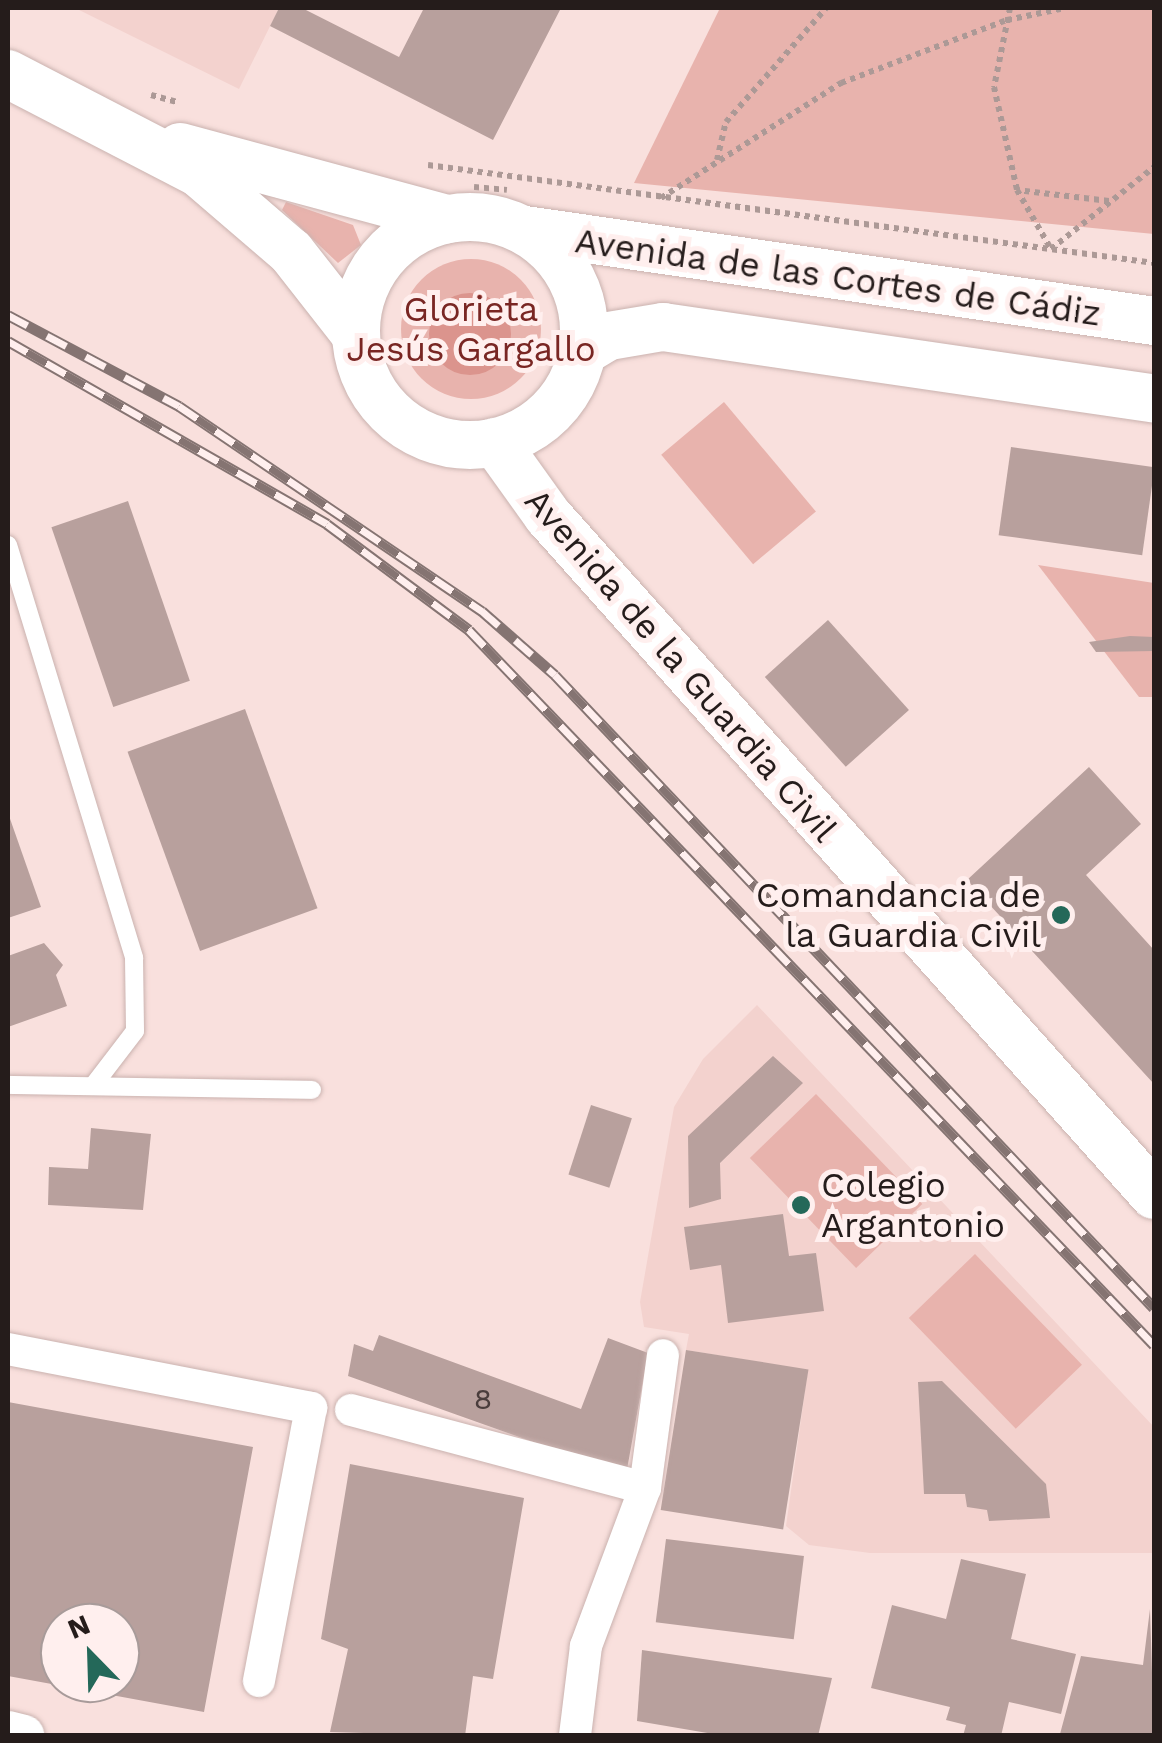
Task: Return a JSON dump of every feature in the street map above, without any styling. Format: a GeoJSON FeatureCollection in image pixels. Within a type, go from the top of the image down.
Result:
{"type":"FeatureCollection","features":[{"type":"Feature","properties":{"kind":"main road"},"geometry":{"type":"LineString","coordinates":[[8,74],[125,110],[447,219],[522,230],[572,281],[582,352],[545,416],[495,442],[429,438],[400,421],[370,383],[356,335],[262,222],[125,110]]}},
{"type":"Feature","properties":{"kind":"main road"},"geometry":{"type":"LineString","coordinates":[[356,335],[380,261],[447,219]]}},
{"type":"Feature","properties":{"kind":"main road","name":"Avenida de las Cortes de Cádiz"},"geometry":{"type":"LineString","coordinates":[[522,230],[1154,321]]}},
{"type":"Feature","properties":{"kind":"main road","name":"Avenida de las Cortes de Cádiz"},"geometry":{"type":"LineString","coordinates":[[582,352],[609,336],[663,327],[1154,399]]}},
{"type":"Feature","properties":{"kind":"main road","name":"Avenida de la Guardia Civil"},"geometry":{"type":"LineString","coordinates":[[495,442],[548,516],[1154,1195]]}},
{"type":"Feature","properties":{"kind":"street"},"geometry":{"type":"LineString","coordinates":[[8,1349],[311,1408],[259,1681]]}},
{"type":"Feature","properties":{"kind":"street"},"geometry":{"type":"LineString","coordinates":[[575,1736],[586,1646],[645,1488],[664,1356]]}},
{"type":"Feature","properties":{"kind":"street"},"geometry":{"type":"LineString","coordinates":[[351,1410],[645,1488]]}},
{"type":"Feature","properties":{"kind":"street"},"geometry":{"type":"LineString","coordinates":[[8,1732],[24,1736]]}},
{"type":"Feature","properties":{"kind":"lane"},"geometry":{"type":"LineString","coordinates":[[8,546],[134,958],[135,1031],[93,1086]]}},
{"type":"Feature","properties":{"kind":"lane"},"geometry":{"type":"LineString","coordinates":[[8,1085],[312,1090]]}},
{"type":"Feature","properties":{"kind":"path"},"geometry":{"type":"LineString","coordinates":[[717,162],[726,122],[826,8]]}},
{"type":"Feature","properties":{"kind":"path"},"geometry":{"type":"LineString","coordinates":[[1010,8],[994,87],[1016,190],[1051,249],[1154,167]]}},
{"type":"Feature","properties":{"kind":"path"},"geometry":{"type":"LineString","coordinates":[[647,247],[660,199],[841,84],[1006,20],[1065,8]]}},
{"type":"Feature","properties":{"kind":"path"},"geometry":{"type":"LineString","coordinates":[[125,110],[192,106]]}},
{"type":"Feature","properties":{"kind":"path"},"geometry":{"type":"LineString","coordinates":[[418,163],[660,199],[1154,263]]}},
{"type":"Feature","properties":{"kind":"path"},"geometry":{"type":"LineString","coordinates":[[1016,190],[1109,201]]}},
{"type":"Feature","properties":{"kind":"shaded area"},"geometry":{"type":"Polygon","coordinates":[[[75,8],[279,8],[239,89],[75,8]]]}},
{"type":"Feature","properties":{"kind":"shaded area"},"geometry":{"type":"Polygon","coordinates":[[[462,293],[478,293],[504,311],[511,334],[508,350],[499,363],[478,375],[462,375],[436,357],[429,342],[429,326],[447,300],[462,293]]]}},
{"type":"Feature","properties":{"kind":"shaded area","name":"Colegio Argantonio"},"geometry":{"type":"Polygon","coordinates":[[[757,1005],[1154,1427],[1154,1553],[870,1553],[809,1545],[786,1526],[808,1370],[686,1350],[689,1334],[644,1327],[640,1302],[674,1107],[703,1059],[757,1005]]]}},
{"type":"Feature","properties":{"kind":"green space"},"geometry":{"type":"Polygon","coordinates":[[[720,8],[1154,8],[1154,234],[634,183],[720,8]]]}},
{"type":"Feature","properties":{"kind":"green space"},"geometry":{"type":"Polygon","coordinates":[[[286,202],[353,225],[361,245],[338,263],[282,210],[286,202]]]}},
{"type":"Feature","properties":{"kind":"green space","name":"Glorieta Jesús Gargallo"},"geometry":{"type":"Polygon","coordinates":[[[471,259],[498,265],[520,280],[535,302],[541,329],[535,356],[520,378],[498,393],[471,399],[444,393],[422,378],[407,356],[401,329],[407,302],[422,280],[444,265],[471,259]]]}},
{"type":"Feature","properties":{"kind":"green space"},"geometry":{"type":"Polygon","coordinates":[[[724,402],[816,512],[753,564],[661,455],[724,402]]]}},
{"type":"Feature","properties":{"kind":"green space"},"geometry":{"type":"Polygon","coordinates":[[[1038,565],[1154,583],[1154,697],[1139,697],[1038,565]]]}},
{"type":"Feature","properties":{"kind":"green space"},"geometry":{"type":"Polygon","coordinates":[[[816,1094],[922,1204],[856,1268],[750,1158],[816,1094]]]}},
{"type":"Feature","properties":{"kind":"green space"},"geometry":{"type":"Polygon","coordinates":[[[975,1254],[1082,1365],[1016,1429],[909,1318],[975,1254]]]}},
{"type":"Feature","properties":{"kind":"building"},"geometry":{"type":"Polygon","coordinates":[[[279,8],[302,8],[399,57],[424,8],[561,8],[493,140],[270,26],[279,8]]]}},
{"type":"Feature","properties":{"kind":"building"},"geometry":{"type":"Polygon","coordinates":[[[1011,447],[1154,467],[1142,555],[999,535],[1011,447]]]}},
{"type":"Feature","properties":{"kind":"building"},"geometry":{"type":"Polygon","coordinates":[[[128,501],[190,681],[113,707],[51,527],[128,501]]]}},
{"type":"Feature","properties":{"kind":"building"},"geometry":{"type":"Polygon","coordinates":[[[828,620],[909,710],[846,767],[765,677],[828,620]]]}},
{"type":"Feature","properties":{"kind":"building"},"geometry":{"type":"Polygon","coordinates":[[[1154,637],[1154,651],[1096,652],[1089,642],[1154,637]]]}},
{"type":"Feature","properties":{"kind":"building"},"geometry":{"type":"Polygon","coordinates":[[[245,709],[318,908],[200,951],[128,752],[245,709]]]}},
{"type":"Feature","properties":{"kind":"building","name":"Comandancia de la Guardia Civil"},"geometry":{"type":"Polygon","coordinates":[[[1089,767],[1141,824],[1086,875],[1154,950],[1154,1084],[967,880],[1089,767]]]}},
{"type":"Feature","properties":{"kind":"building"},"geometry":{"type":"Polygon","coordinates":[[[8,813],[41,907],[8,918],[8,813]]]}},
{"type":"Feature","properties":{"kind":"building"},"geometry":{"type":"Polygon","coordinates":[[[44,943],[63,965],[56,975],[67,1006],[8,1027],[8,956],[44,943]]]}},
{"type":"Feature","properties":{"kind":"building"},"geometry":{"type":"Polygon","coordinates":[[[773,1056],[803,1083],[720,1163],[721,1199],[689,1208],[688,1136],[773,1056]]]}},
{"type":"Feature","properties":{"kind":"building"},"geometry":{"type":"Polygon","coordinates":[[[591,1105],[632,1118],[609,1188],[568,1174],[591,1105]]]}},
{"type":"Feature","properties":{"kind":"building"},"geometry":{"type":"Polygon","coordinates":[[[91,1128],[151,1134],[143,1210],[48,1205],[49,1167],[88,1169],[91,1128]]]}},
{"type":"Feature","properties":{"kind":"building"},"geometry":{"type":"Polygon","coordinates":[[[783,1214],[789,1256],[816,1253],[824,1311],[728,1323],[721,1265],[690,1270],[684,1227],[783,1214]]]}},
{"type":"Feature","properties":{"kind":"building"},"geometry":{"type":"Polygon","coordinates":[[[379,1335],[581,1409],[608,1338],[648,1353],[626,1475],[348,1376],[354,1344],[373,1351],[379,1335]]]}},
{"type":"Feature","properties":{"kind":"building"},"geometry":{"type":"Polygon","coordinates":[[[686,1350],[808,1369],[783,1529],[661,1510],[686,1350]]]}},
{"type":"Feature","properties":{"kind":"building"},"geometry":{"type":"Polygon","coordinates":[[[942,1381],[1046,1484],[1050,1518],[989,1521],[987,1510],[967,1507],[965,1494],[924,1494],[918,1382],[942,1381]]]}},
{"type":"Feature","properties":{"kind":"building"},"geometry":{"type":"Polygon","coordinates":[[[8,1402],[253,1447],[204,1712],[140,1700],[140,1603],[40,1603],[40,1682],[8,1676],[8,1402]]]}},
{"type":"Feature","properties":{"kind":"building"},"geometry":{"type":"Polygon","coordinates":[[[350,1464],[524,1498],[493,1679],[473,1676],[465,1736],[330,1732],[348,1649],[321,1639],[350,1464]]]}},
{"type":"Feature","properties":{"kind":"building"},"geometry":{"type":"Polygon","coordinates":[[[666,1539],[804,1556],[794,1639],[656,1622],[666,1539]]]}},
{"type":"Feature","properties":{"kind":"building"},"geometry":{"type":"Polygon","coordinates":[[[961,1559],[1026,1574],[1011,1639],[1076,1654],[1061,1714],[1009,1702],[1001,1736],[963,1736],[966,1725],[946,1720],[950,1707],[871,1688],[892,1605],[946,1619],[961,1559]]]}},
{"type":"Feature","properties":{"kind":"building"},"geometry":{"type":"Polygon","coordinates":[[[1150,1609],[1154,1736],[1060,1734],[1081,1656],[1143,1665],[1150,1609]]]}},
{"type":"Feature","properties":{"kind":"building"},"geometry":{"type":"Polygon","coordinates":[[[642,1650],[832,1678],[818,1736],[725,1736],[637,1721],[642,1650]]]}},
{"type":"Feature","properties":{"kind":"railway"},"geometry":{"type":"LineString","coordinates":[[8,315],[179,406],[482,611],[555,675],[1154,1308]]}},
{"type":"Feature","properties":{"kind":"railway"},"geometry":{"type":"LineString","coordinates":[[8,341],[327,524],[469,630],[1154,1345]]}},
{"type":"Feature","properties":{"kind":"place","name":"Comandancia de la Guardia Civil"},"geometry":{"type":"Point","coordinates":[1061,915]}},
{"type":"Feature","properties":{"kind":"place","name":"Colegio Argantonio"},"geometry":{"type":"Point","coordinates":[801,1205]}}]}
